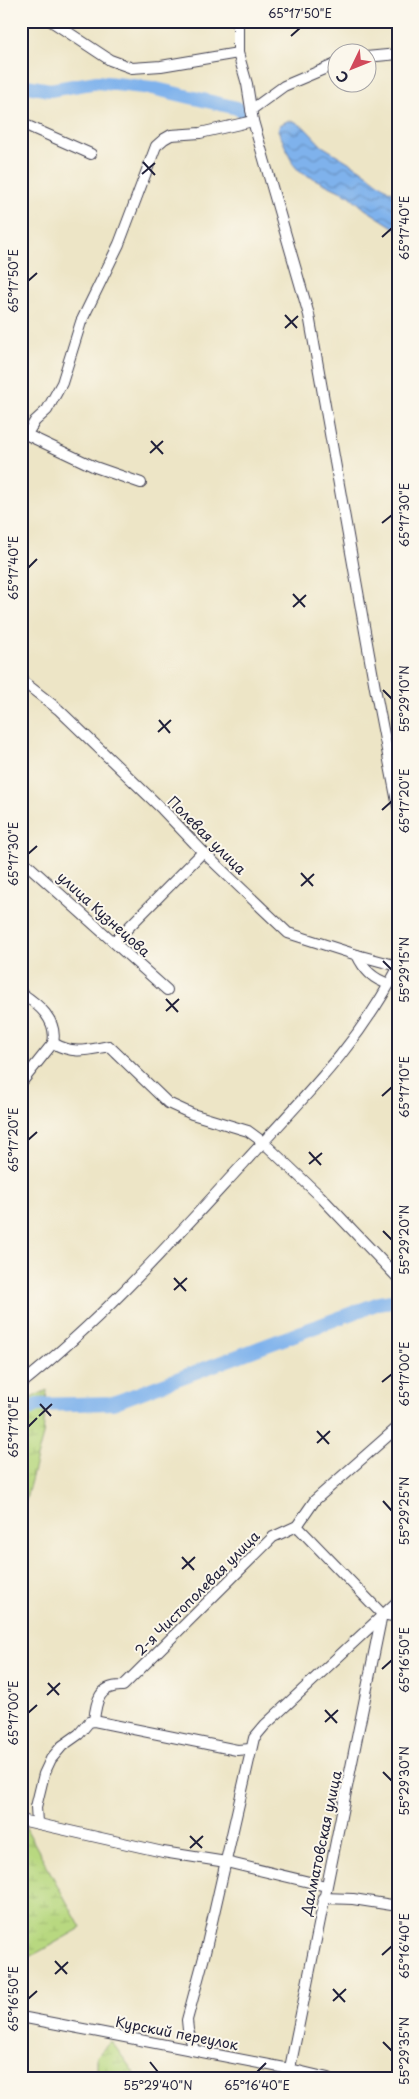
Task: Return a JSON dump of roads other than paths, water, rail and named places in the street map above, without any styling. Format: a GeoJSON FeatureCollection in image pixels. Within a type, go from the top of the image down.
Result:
{"type":"FeatureCollection","features":[{"type":"Feature","properties":{"kind":"street"},"geometry":{"type":"LineString","coordinates":[[51,21],[110,60],[132,68],[161,66],[238,53]]}},
{"type":"Feature","properties":{"kind":"street"},"geometry":{"type":"LineString","coordinates":[[238,21],[238,53],[252,116],[309,315],[398,807]]}},
{"type":"Feature","properties":{"kind":"street"},"geometry":{"type":"LineString","coordinates":[[376,56],[398,54]]}},
{"type":"Feature","properties":{"kind":"street"},"geometry":{"type":"LineString","coordinates":[[141,483],[95,466],[24,433],[47,410],[62,383],[81,322],[119,244],[156,146],[171,135],[200,133],[252,116],[284,86],[326,68]]}},
{"type":"Feature","properties":{"kind":"street"},"geometry":{"type":"LineString","coordinates":[[21,123],[90,154]]}},
{"type":"Feature","properties":{"kind":"street","name":"Полевая улица"},"geometry":{"type":"LineString","coordinates":[[21,680],[58,709],[77,727],[288,933],[398,967]]}},
{"type":"Feature","properties":{"kind":"street"},"geometry":{"type":"LineString","coordinates":[[115,941],[203,852]]}},
{"type":"Feature","properties":{"kind":"street","name":"улица Кузнецова"},"geometry":{"type":"LineString","coordinates":[[21,859],[115,941],[167,990]]}},
{"type":"Feature","properties":{"kind":"street"},"geometry":{"type":"LineString","coordinates":[[357,955],[363,967],[375,978],[389,984]]}},
{"type":"Feature","properties":{"kind":"street"},"geometry":{"type":"LineString","coordinates":[[21,1384],[44,1366],[127,1289],[306,1098],[361,1031],[398,967]]}},
{"type":"Feature","properties":{"kind":"street"},"geometry":{"type":"LineString","coordinates":[[21,993],[46,1014],[54,1028],[53,1043],[21,1083]]}},
{"type":"Feature","properties":{"kind":"street"},"geometry":{"type":"LineString","coordinates":[[53,1043],[64,1049],[76,1052],[110,1046],[168,1103],[192,1114],[248,1131],[263,1142],[320,1196],[398,1278]]}},
{"type":"Feature","properties":{"kind":"street"},"geometry":{"type":"LineString","coordinates":[[398,1427],[315,1500],[297,1526],[382,1614],[398,1617]]}},
{"type":"Feature","properties":{"kind":"street","name":"2-я Чистополевая улица"},"geometry":{"type":"LineString","coordinates":[[94,1721],[95,1704],[100,1695],[114,1686],[123,1686],[273,1537],[297,1526]]}},
{"type":"Feature","properties":{"kind":"street"},"geometry":{"type":"LineString","coordinates":[[194,2050],[187,2020],[254,1738],[258,1731],[398,1600]]}},
{"type":"Feature","properties":{"kind":"street","name":"Далматовская улица"},"geometry":{"type":"LineString","coordinates":[[289,2073],[382,1614]]}},
{"type":"Feature","properties":{"kind":"street"},"geometry":{"type":"LineString","coordinates":[[37,1824],[36,1808],[44,1774],[51,1759],[62,1746],[79,1734],[89,1722],[94,1721],[237,1750],[251,1749]]}},
{"type":"Feature","properties":{"kind":"street"},"geometry":{"type":"LineString","coordinates":[[21,1820],[163,1852],[226,1862],[326,1886]]}},
{"type":"Feature","properties":{"kind":"street"},"geometry":{"type":"LineString","coordinates":[[323,1898],[353,1899],[398,1906]]}},
{"type":"Feature","properties":{"kind":"street","name":"Курский переулок"},"geometry":{"type":"LineString","coordinates":[[21,2017],[194,2050],[289,2073],[328,2078]]}},
{"type":"Feature","properties":{"kind":"water"},"geometry":{"type":"Polygon","coordinates":[[[287,121],[294,121],[305,128],[322,146],[360,169],[388,190],[398,194],[398,230],[365,209],[350,196],[300,172],[293,164],[278,130],[280,125],[287,121]]]}},
{"type":"Feature","properties":{"kind":"waterway"},"geometry":{"type":"LineString","coordinates":[[21,85],[50,90],[97,82],[152,88],[237,108],[243,112]]}},
{"type":"Feature","properties":{"kind":"waterway"},"geometry":{"type":"LineString","coordinates":[[21,1413],[37,1405],[113,1403],[379,1303],[398,1300]]}}]}
